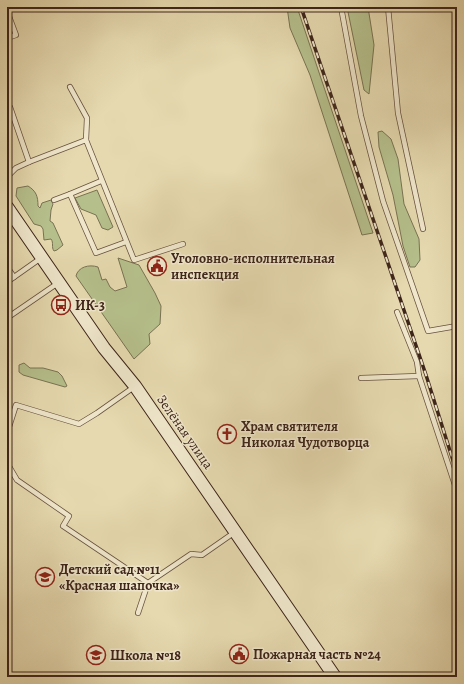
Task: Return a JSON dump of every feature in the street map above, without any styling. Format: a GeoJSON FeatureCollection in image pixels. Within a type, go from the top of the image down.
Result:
{"type":"FeatureCollection","features":[{"type":"Feature","properties":{"kind":"main road","name":"Зелёная улица"},"geometry":{"type":"LineString","coordinates":[[7,207],[104,348],[135,386],[335,677]]}},
{"type":"Feature","properties":{"kind":"lane"},"geometry":{"type":"LineString","coordinates":[[340,7],[361,116],[383,201],[428,331],[457,326]]}},
{"type":"Feature","properties":{"kind":"lane"},"geometry":{"type":"LineString","coordinates":[[388,7],[398,113],[423,229]]}},
{"type":"Feature","properties":{"kind":"lane"},"geometry":{"type":"LineString","coordinates":[[7,11],[16,35],[7,38]]}},
{"type":"Feature","properties":{"kind":"lane"},"geometry":{"type":"LineString","coordinates":[[70,87],[87,118],[86,140],[101,181],[134,260],[183,244]]}},
{"type":"Feature","properties":{"kind":"lane"},"geometry":{"type":"LineString","coordinates":[[7,108],[10,107],[29,162]]}},
{"type":"Feature","properties":{"kind":"lane"},"geometry":{"type":"LineString","coordinates":[[7,177],[16,168],[86,140]]}},
{"type":"Feature","properties":{"kind":"lane"},"geometry":{"type":"LineString","coordinates":[[54,200],[101,181]]}},
{"type":"Feature","properties":{"kind":"lane"},"geometry":{"type":"LineString","coordinates":[[70,194],[96,253],[126,242]]}},
{"type":"Feature","properties":{"kind":"lane"},"geometry":{"type":"LineString","coordinates":[[7,282],[42,257]]}},
{"type":"Feature","properties":{"kind":"lane"},"geometry":{"type":"LineString","coordinates":[[7,267],[14,277]]}},
{"type":"Feature","properties":{"kind":"lane"},"geometry":{"type":"LineString","coordinates":[[7,318],[60,282]]}},
{"type":"Feature","properties":{"kind":"lane"},"geometry":{"type":"LineString","coordinates":[[397,312],[417,362],[419,376],[457,491]]}},
{"type":"Feature","properties":{"kind":"lane"},"geometry":{"type":"LineString","coordinates":[[361,378],[419,376]]}},
{"type":"Feature","properties":{"kind":"lane"},"geometry":{"type":"LineString","coordinates":[[7,433],[16,405],[79,424],[135,386]]}},
{"type":"Feature","properties":{"kind":"lane"},"geometry":{"type":"LineString","coordinates":[[7,463],[18,480],[69,516],[63,526],[148,583]]}},
{"type":"Feature","properties":{"kind":"lane"},"geometry":{"type":"LineString","coordinates":[[138,613],[148,583],[191,554],[202,555],[235,532]]}},
{"type":"Feature","properties":{"kind":"green space"},"geometry":{"type":"Polygon","coordinates":[[[287,7],[297,7],[373,233],[362,235],[310,75],[290,28],[287,7]]]}},
{"type":"Feature","properties":{"kind":"green space"},"geometry":{"type":"Polygon","coordinates":[[[347,7],[368,7],[374,45],[369,94],[364,90],[347,7]]]}},
{"type":"Feature","properties":{"kind":"green space"},"geometry":{"type":"Polygon","coordinates":[[[382,131],[391,139],[398,159],[404,204],[419,239],[420,260],[415,267],[410,267],[403,246],[393,195],[379,147],[378,132],[382,131]]]}},
{"type":"Feature","properties":{"kind":"green space"},"geometry":{"type":"Polygon","coordinates":[[[28,186],[36,194],[38,206],[40,208],[42,203],[51,200],[53,204],[50,221],[53,223],[63,245],[57,250],[53,250],[51,239],[44,240],[43,229],[41,226],[34,224],[16,196],[17,188],[28,186]]]}},
{"type":"Feature","properties":{"kind":"green space"},"geometry":{"type":"Polygon","coordinates":[[[97,190],[113,227],[108,230],[102,228],[96,215],[81,209],[75,198],[97,190]]]}},
{"type":"Feature","properties":{"kind":"green space"},"geometry":{"type":"Polygon","coordinates":[[[118,258],[139,265],[161,306],[160,324],[149,334],[150,344],[134,359],[76,276],[81,268],[95,266],[98,267],[102,280],[106,279],[110,287],[115,291],[127,287],[118,258]]]}},
{"type":"Feature","properties":{"kind":"green space"},"geometry":{"type":"Polygon","coordinates":[[[24,363],[30,368],[43,368],[58,372],[62,376],[67,386],[65,387],[23,375],[19,372],[19,365],[24,363]]]}},
{"type":"Feature","properties":{"kind":"railway"},"geometry":{"type":"LineString","coordinates":[[301,7],[426,375],[457,473]]}},
{"type":"Feature","properties":{"kind":"place","name":"Уголовно-исполнительная инспекция"},"geometry":{"type":"Point","coordinates":[157,266]}},
{"type":"Feature","properties":{"kind":"place","name":"ИК-3"},"geometry":{"type":"Point","coordinates":[61,305]}},
{"type":"Feature","properties":{"kind":"place","name":"Храм святителя Николая Чудотворца"},"geometry":{"type":"Point","coordinates":[227,434]}},
{"type":"Feature","properties":{"kind":"place","name":"Детский сад №11 «Красная шапочка»"},"geometry":{"type":"Point","coordinates":[45,577]}},
{"type":"Feature","properties":{"kind":"place","name":"Пожарная часть №24"},"geometry":{"type":"Point","coordinates":[239,654]}},
{"type":"Feature","properties":{"kind":"place","name":"Школа №18"},"geometry":{"type":"Point","coordinates":[96,655]}}]}
